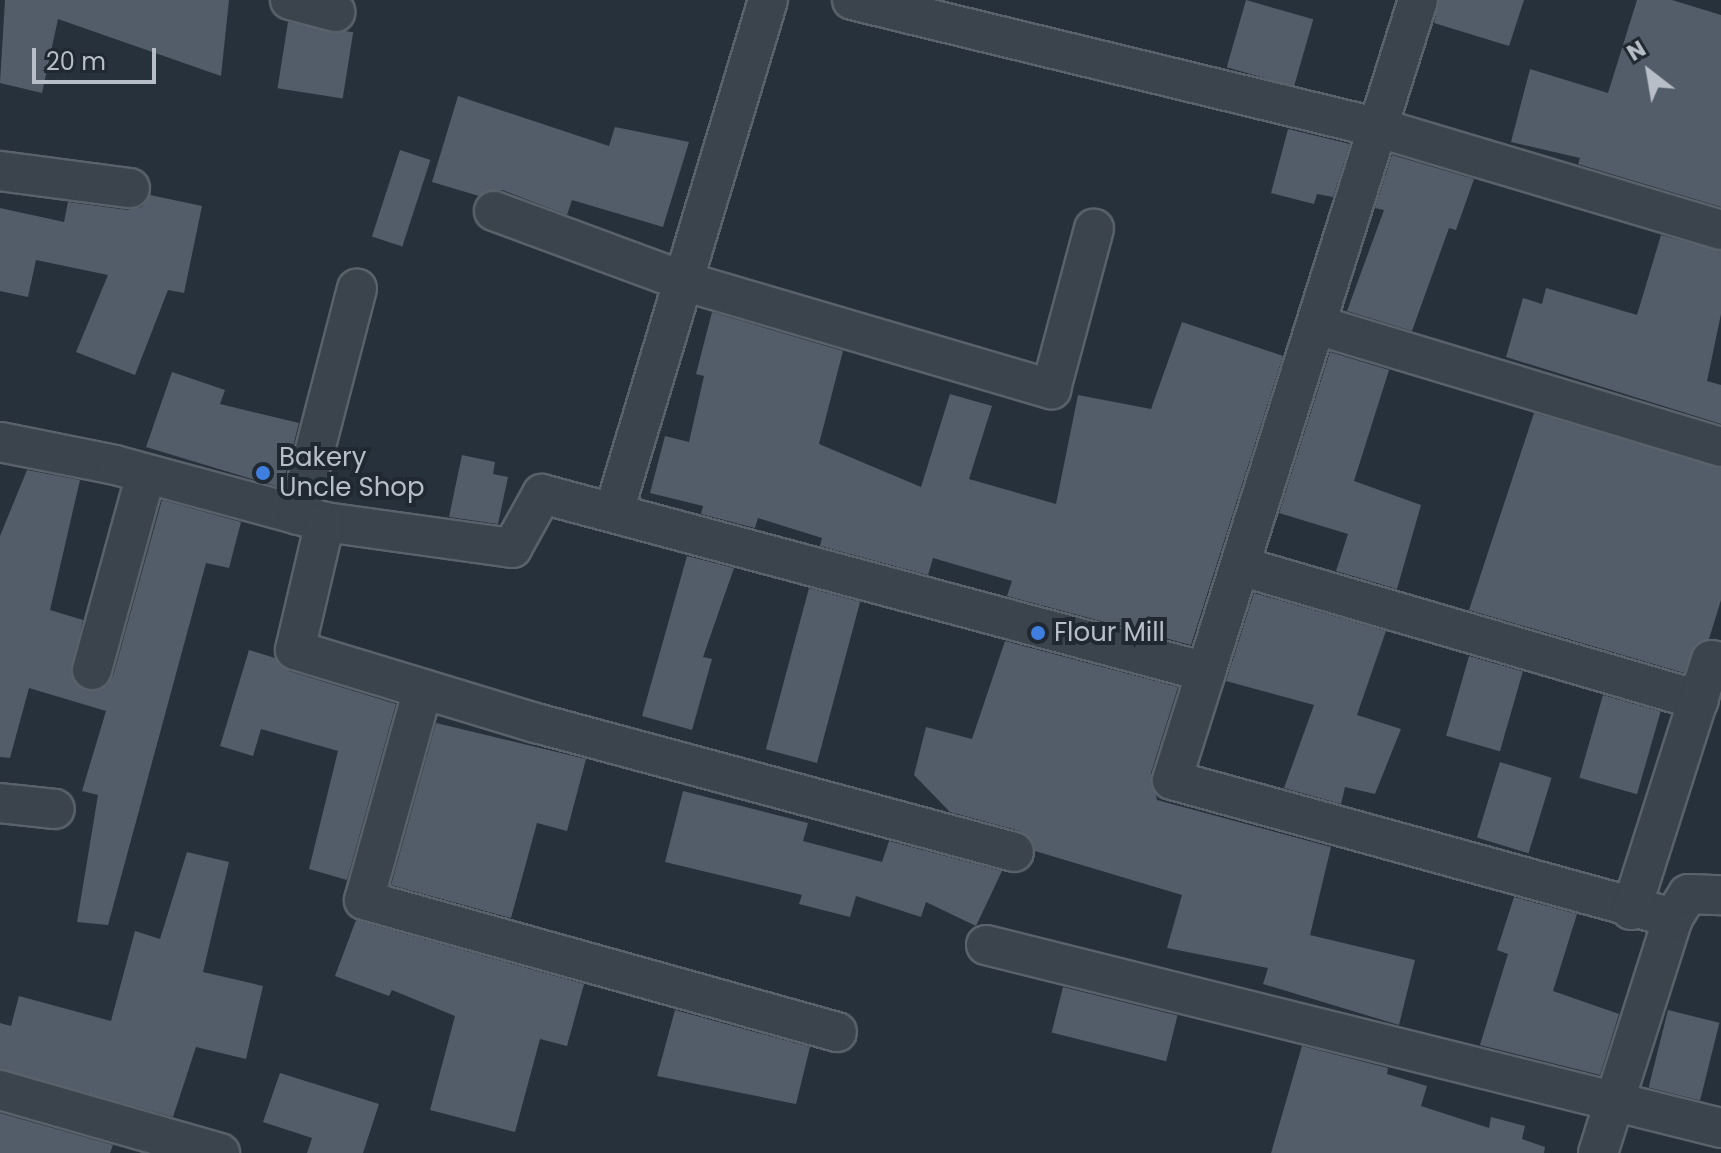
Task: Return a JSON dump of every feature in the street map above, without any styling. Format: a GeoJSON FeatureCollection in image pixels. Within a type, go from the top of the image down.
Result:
{"type":"FeatureCollection","features":[{"type":"Feature","properties":{"kind":"street"},"geometry":{"type":"LineString","coordinates":[[290,0],[335,12]]}},
{"type":"Feature","properties":{"kind":"street"},"geometry":{"type":"LineString","coordinates":[[614,511],[768,0]]}},
{"type":"Feature","properties":{"kind":"street"},"geometry":{"type":"LineString","coordinates":[[852,0],[1379,128],[1721,230]]}},
{"type":"Feature","properties":{"kind":"street"},"geometry":{"type":"LineString","coordinates":[[1418,0],[1172,780],[1631,910],[1673,918]]}},
{"type":"Feature","properties":{"kind":"street"},"geometry":{"type":"LineString","coordinates":[[0,171],[130,188]]}},
{"type":"Feature","properties":{"kind":"street"},"geometry":{"type":"LineString","coordinates":[[494,211],[683,281],[1051,389],[1094,229]]}},
{"type":"Feature","properties":{"kind":"street"},"geometry":{"type":"LineString","coordinates":[[357,289],[312,518],[295,650],[423,689],[1014,852]]}},
{"type":"Feature","properties":{"kind":"street"},"geometry":{"type":"LineString","coordinates":[[1317,325],[1721,447]]}},
{"type":"Feature","properties":{"kind":"street"},"geometry":{"type":"LineString","coordinates":[[0,442],[146,474],[312,518],[512,548],[542,494],[1206,672]]}},
{"type":"Feature","properties":{"kind":"street"},"geometry":{"type":"LineString","coordinates":[[92,670],[146,474]]}},
{"type":"Feature","properties":{"kind":"street"},"geometry":{"type":"LineString","coordinates":[[1240,566],[1699,700]]}},
{"type":"Feature","properties":{"kind":"street"},"geometry":{"type":"LineString","coordinates":[[1631,910],[1711,660],[1721,662]]}},
{"type":"Feature","properties":{"kind":"street"},"geometry":{"type":"LineString","coordinates":[[423,689],[364,900],[837,1032]]}},
{"type":"Feature","properties":{"kind":"street"},"geometry":{"type":"LineString","coordinates":[[0,803],[55,809]]}},
{"type":"Feature","properties":{"kind":"street"},"geometry":{"type":"LineString","coordinates":[[1598,1153],[1611,1103],[1673,918],[1688,894],[1721,895]]}},
{"type":"Feature","properties":{"kind":"street"},"geometry":{"type":"LineString","coordinates":[[986,945],[1721,1128]]}},
{"type":"Feature","properties":{"kind":"street"},"geometry":{"type":"LineString","coordinates":[[0,1090],[220,1153]]}},
{"type":"Feature","properties":{"kind":"building"},"geometry":{"type":"Polygon","coordinates":[[[5,0],[229,0],[221,76],[58,19],[42,93],[0,83],[5,0]]]}},
{"type":"Feature","properties":{"kind":"building"},"geometry":{"type":"Polygon","coordinates":[[[1246,0],[1313,19],[1294,87],[1227,67],[1246,0]]]}},
{"type":"Feature","properties":{"kind":"building"},"geometry":{"type":"Polygon","coordinates":[[[1439,0],[1524,0],[1509,46],[1434,23],[1439,0]]]}},
{"type":"Feature","properties":{"kind":"building"},"geometry":{"type":"Polygon","coordinates":[[[1637,0],[1672,0],[1721,15],[1721,207],[1578,164],[1580,158],[1511,142],[1530,69],[1608,93],[1637,0]]]}},
{"type":"Feature","properties":{"kind":"building"},"geometry":{"type":"Polygon","coordinates":[[[288,22],[353,32],[343,98],[278,88],[288,22]]]}},
{"type":"Feature","properties":{"kind":"building"},"geometry":{"type":"Polygon","coordinates":[[[458,96],[609,146],[615,127],[689,142],[663,227],[572,200],[567,215],[502,190],[479,196],[432,182],[458,96]]]}},
{"type":"Feature","properties":{"kind":"building"},"geometry":{"type":"Polygon","coordinates":[[[1288,129],[1350,144],[1333,197],[1317,194],[1314,204],[1271,193],[1288,129]]]}},
{"type":"Feature","properties":{"kind":"building"},"geometry":{"type":"Polygon","coordinates":[[[400,150],[430,160],[402,246],[372,237],[400,150]]]}},
{"type":"Feature","properties":{"kind":"building"},"geometry":{"type":"Polygon","coordinates":[[[1392,155],[1474,179],[1456,230],[1449,228],[1412,331],[1347,311],[1384,210],[1375,208],[1392,155]]]}},
{"type":"Feature","properties":{"kind":"building"},"geometry":{"type":"Polygon","coordinates":[[[150,195],[202,206],[184,293],[168,290],[135,375],[76,352],[108,275],[36,260],[28,297],[0,291],[0,208],[64,222],[68,202],[128,210],[142,207],[150,195]]]}},
{"type":"Feature","properties":{"kind":"building"},"geometry":{"type":"Polygon","coordinates":[[[1661,235],[1721,251],[1721,314],[1707,381],[1721,385],[1721,424],[1506,357],[1523,298],[1542,304],[1546,288],[1637,315],[1661,235]]]}},
{"type":"Feature","properties":{"kind":"building"},"geometry":{"type":"Polygon","coordinates":[[[712,312],[843,351],[819,444],[921,487],[950,394],[992,406],[969,479],[1056,504],[1078,395],[1151,409],[1182,322],[1283,356],[1191,645],[1007,596],[1012,581],[933,558],[928,575],[820,546],[822,538],[758,518],[755,528],[701,514],[703,506],[650,493],[665,436],[689,442],[704,376],[696,374],[712,312]]]}},
{"type":"Feature","properties":{"kind":"building"},"geometry":{"type":"Polygon","coordinates":[[[1330,352],[1389,370],[1354,481],[1421,505],[1397,589],[1336,571],[1348,534],[1279,513],[1330,352]]]}},
{"type":"Feature","properties":{"kind":"building"},"geometry":{"type":"Polygon","coordinates":[[[172,372],[225,390],[220,404],[299,423],[282,488],[146,447],[172,372]]]}},
{"type":"Feature","properties":{"kind":"building"},"geometry":{"type":"Polygon","coordinates":[[[1534,413],[1721,468],[1721,600],[1709,639],[1695,645],[1684,673],[1469,610],[1534,413]]]}},
{"type":"Feature","properties":{"kind":"building"},"geometry":{"type":"Polygon","coordinates":[[[462,455],[495,462],[493,474],[508,477],[498,524],[449,517],[462,455]]]}},
{"type":"Feature","properties":{"kind":"building"},"geometry":{"type":"Polygon","coordinates":[[[27,470],[80,480],[50,610],[83,620],[71,675],[87,691],[107,686],[113,676],[162,500],[241,522],[229,568],[206,563],[108,925],[77,922],[98,795],[82,791],[106,711],[29,688],[10,758],[0,757],[0,536],[27,470]]]}},
{"type":"Feature","properties":{"kind":"building"},"geometry":{"type":"Polygon","coordinates":[[[687,556],[734,568],[703,657],[712,659],[692,730],[642,716],[687,556]]]}},
{"type":"Feature","properties":{"kind":"building"},"geometry":{"type":"Polygon","coordinates":[[[809,588],[860,602],[817,763],[766,749],[809,588]]]}},
{"type":"Feature","properties":{"kind":"building"},"geometry":{"type":"Polygon","coordinates":[[[1254,593],[1386,631],[1357,715],[1401,729],[1375,794],[1345,787],[1341,804],[1284,788],[1314,705],[1226,681],[1254,593]]]}},
{"type":"Feature","properties":{"kind":"building"},"geometry":{"type":"Polygon","coordinates":[[[1005,641],[1178,687],[1151,773],[1157,800],[1331,847],[1310,935],[1415,960],[1399,1025],[1263,984],[1268,968],[1167,948],[1182,895],[1035,851],[1020,831],[950,812],[914,775],[926,727],[972,739],[1005,641]]]}},
{"type":"Feature","properties":{"kind":"building"},"geometry":{"type":"Polygon","coordinates":[[[249,650],[275,658],[289,671],[396,704],[347,880],[309,869],[338,751],[261,729],[253,756],[220,746],[249,650]]]}},
{"type":"Feature","properties":{"kind":"building"},"geometry":{"type":"Polygon","coordinates":[[[1469,656],[1523,671],[1500,751],[1446,736],[1469,656]]]}},
{"type":"Feature","properties":{"kind":"building"},"geometry":{"type":"Polygon","coordinates":[[[1603,695],[1661,712],[1637,794],[1579,778],[1603,695]]]}},
{"type":"Feature","properties":{"kind":"building"},"geometry":{"type":"Polygon","coordinates":[[[436,723],[586,759],[567,831],[537,823],[511,918],[391,885],[436,723]]]}},
{"type":"Feature","properties":{"kind":"building"},"geometry":{"type":"Polygon","coordinates":[[[1500,762],[1552,778],[1529,853],[1477,838],[1500,762]]]}},
{"type":"Feature","properties":{"kind":"building"},"geometry":{"type":"Polygon","coordinates":[[[683,791],[808,823],[803,841],[882,862],[889,841],[1002,871],[976,926],[926,902],[921,917],[856,896],[850,917],[799,904],[802,895],[665,862],[683,791]]]}},
{"type":"Feature","properties":{"kind":"building"},"geometry":{"type":"Polygon","coordinates":[[[187,852],[229,862],[203,972],[263,986],[246,1059],[196,1047],[173,1117],[0,1069],[0,1023],[11,1026],[19,996],[111,1021],[135,931],[160,939],[187,852]]]}},
{"type":"Feature","properties":{"kind":"building"},"geometry":{"type":"Polygon","coordinates":[[[1514,897],[1577,914],[1553,991],[1619,1014],[1600,1075],[1480,1045],[1508,954],[1497,950],[1514,897]]]}},
{"type":"Feature","properties":{"kind":"building"},"geometry":{"type":"Polygon","coordinates":[[[356,920],[584,984],[567,1046],[540,1039],[515,1132],[430,1110],[455,1016],[392,990],[389,996],[335,976],[356,920]]]}},
{"type":"Feature","properties":{"kind":"building"},"geometry":{"type":"Polygon","coordinates":[[[1063,987],[1177,1016],[1166,1061],[1052,1033],[1063,987]]]}},
{"type":"Feature","properties":{"kind":"building"},"geometry":{"type":"Polygon","coordinates":[[[675,1010],[810,1047],[796,1104],[657,1076],[675,1010]]]}},
{"type":"Feature","properties":{"kind":"building"},"geometry":{"type":"Polygon","coordinates":[[[1668,1010],[1719,1023],[1700,1100],[1649,1088],[1668,1010]]]}},
{"type":"Feature","properties":{"kind":"building"},"geometry":{"type":"Polygon","coordinates":[[[1302,1046],[1388,1068],[1387,1074],[1427,1086],[1421,1106],[1489,1128],[1491,1117],[1525,1126],[1522,1139],[1545,1147],[1544,1153],[1271,1153],[1302,1046]]]}},
{"type":"Feature","properties":{"kind":"building"},"geometry":{"type":"Polygon","coordinates":[[[280,1073],[379,1104],[363,1153],[307,1153],[312,1138],[263,1122],[280,1073]]]}},
{"type":"Feature","properties":{"kind":"building"},"geometry":{"type":"Polygon","coordinates":[[[0,1113],[113,1145],[110,1153],[0,1153],[0,1113]]]}},
{"type":"Feature","properties":{"kind":"place","name":"Bakery Uncle Shop"},"geometry":{"type":"Point","coordinates":[263,473]}},
{"type":"Feature","properties":{"kind":"place","name":"Flour Mill"},"geometry":{"type":"Point","coordinates":[1038,633]}}]}
